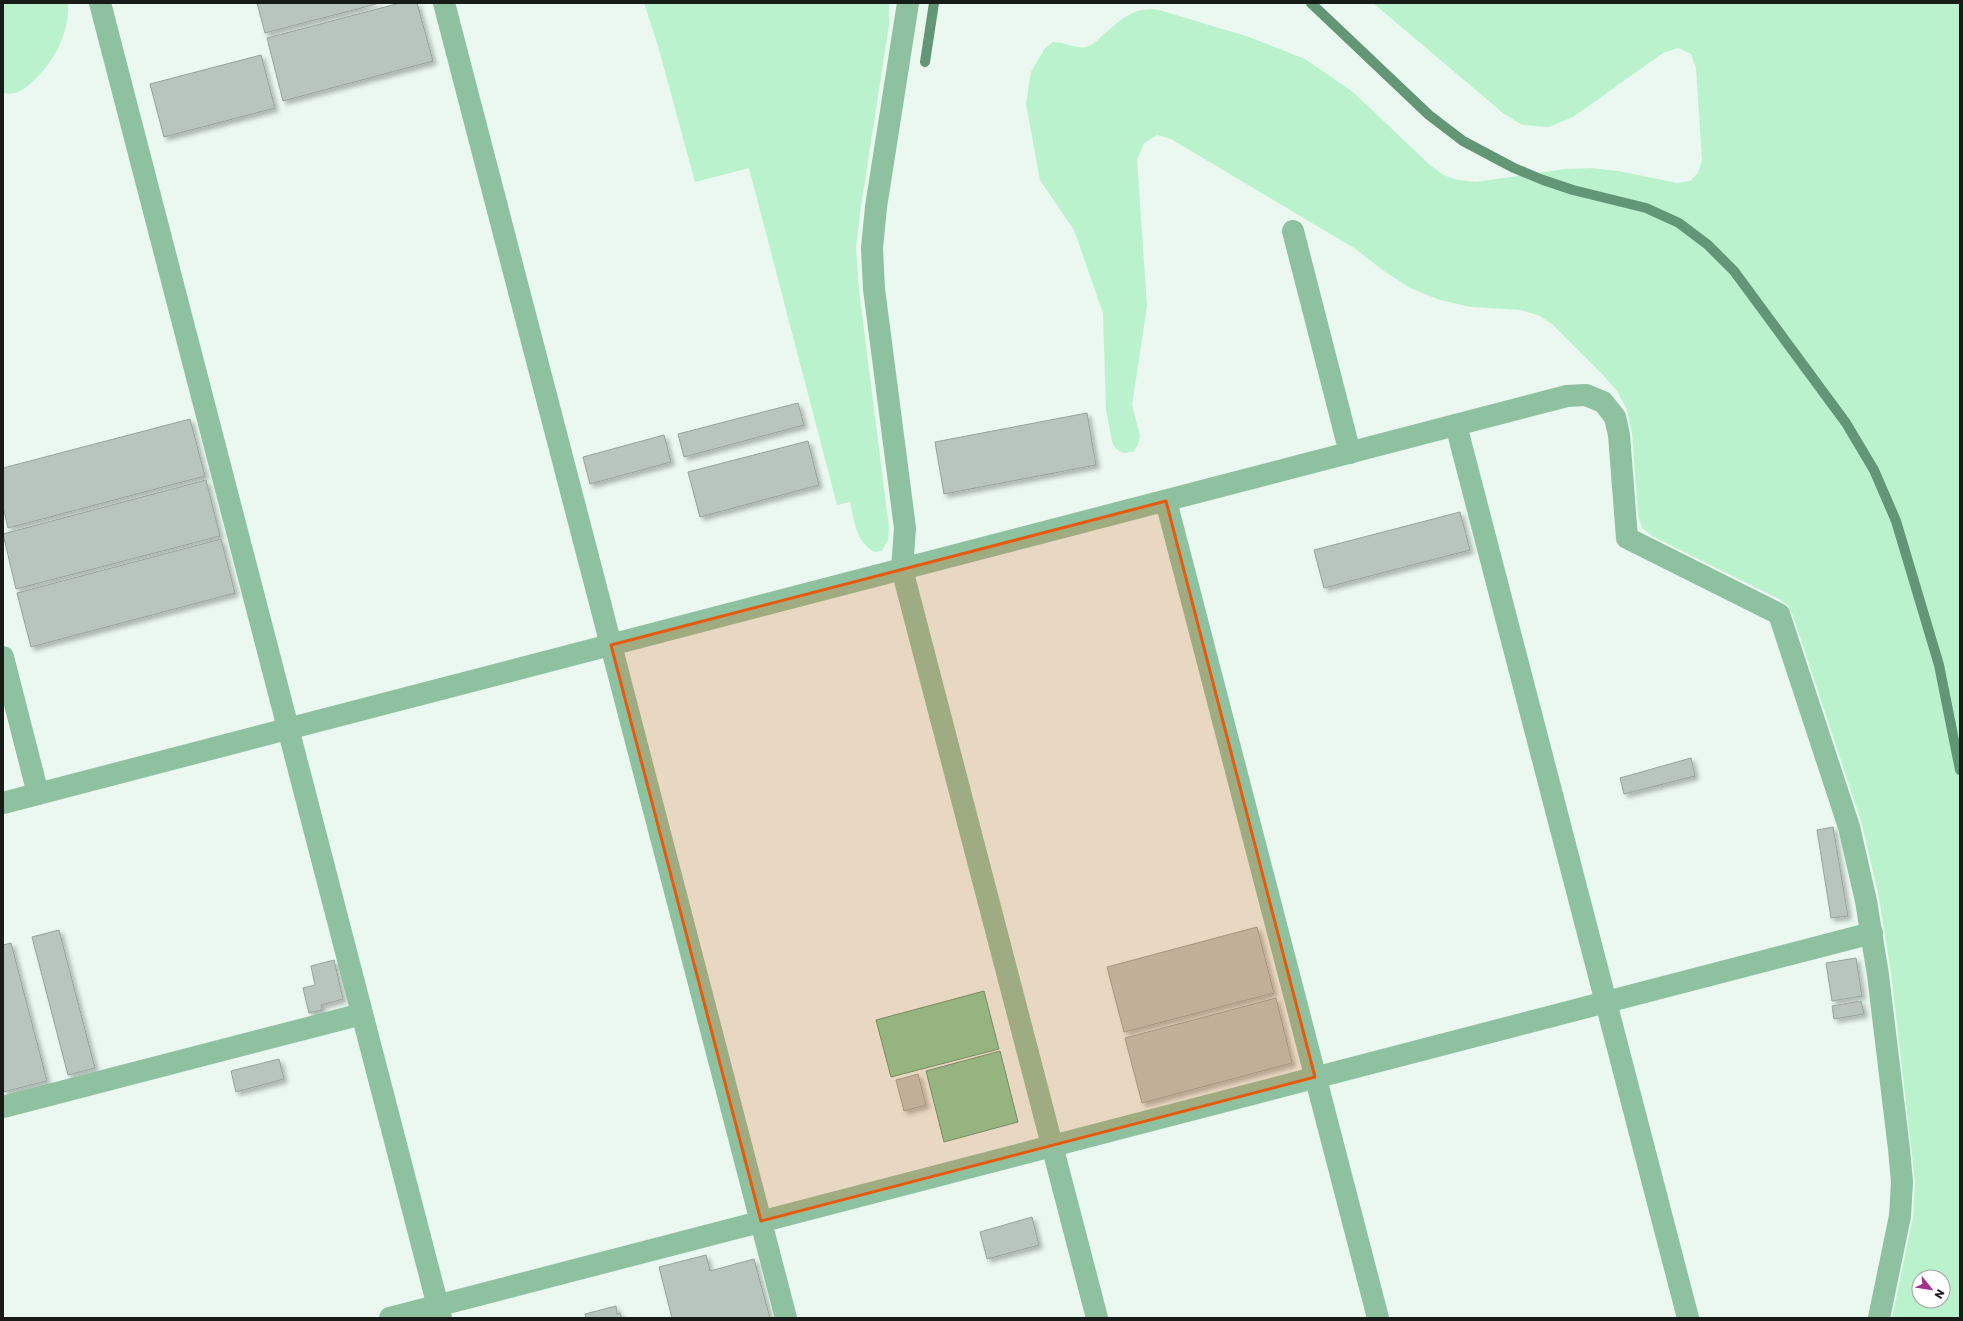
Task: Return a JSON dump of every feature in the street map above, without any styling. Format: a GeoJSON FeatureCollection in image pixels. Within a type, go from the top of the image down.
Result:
{"type":"FeatureCollection","features":[{"type":"Feature","properties":{"kind":"street"},"geometry":{"type":"LineString","coordinates":[[100,3],[439,1312]]}},
{"type":"Feature","properties":{"kind":"street"},"geometry":{"type":"LineString","coordinates":[[444,3],[786,1318]]}},
{"type":"Feature","properties":{"kind":"street"},"geometry":{"type":"LineString","coordinates":[[908,3],[876,207],[872,248],[874,289],[905,528],[902,569],[1097,1318]]}},
{"type":"Feature","properties":{"kind":"street"},"geometry":{"type":"LineString","coordinates":[[1293,231],[1350,453]]}},
{"type":"Feature","properties":{"kind":"street"},"geometry":{"type":"LineString","coordinates":[[3,803],[1568,396],[1586,395],[1603,402],[1615,417],[1619,434],[1627,538],[1779,614],[1849,827],[1872,933],[1886,1038],[1902,1182],[1900,1216],[1879,1318]]}},
{"type":"Feature","properties":{"kind":"street"},"geometry":{"type":"LineString","coordinates":[[1456,425],[1688,1318]]}},
{"type":"Feature","properties":{"kind":"street"},"geometry":{"type":"LineString","coordinates":[[1166,501],[1378,1318]]}},
{"type":"Feature","properties":{"kind":"street"},"geometry":{"type":"LineString","coordinates":[[3,657],[38,794]]}},
{"type":"Feature","properties":{"kind":"street"},"geometry":{"type":"LineString","coordinates":[[390,1318],[439,1312],[761,1221],[1872,933]]}},
{"type":"Feature","properties":{"kind":"street"},"geometry":{"type":"LineString","coordinates":[[3,1107],[362,1014]]}},
{"type":"Feature","properties":{"kind":"highlighted area"},"geometry":{"type":"Polygon","coordinates":[[[1166,501],[1315,1077],[761,1221],[611,645],[1166,501]]]}},
{"type":"Feature","properties":{"kind":"shaded area"},"geometry":{"type":"Polygon","coordinates":[[[3,3],[68,3],[68,14],[63,36],[53,57],[46,67],[28,86],[11,94],[3,93],[3,3]]]}},
{"type":"Feature","properties":{"kind":"shaded area"},"geometry":{"type":"Polygon","coordinates":[[[644,3],[889,3],[889,25],[861,206],[856,248],[859,290],[889,528],[888,540],[882,551],[874,552],[859,536],[850,502],[837,505],[749,168],[695,182],[658,46],[644,3]]]}},
{"type":"Feature","properties":{"kind":"shaded area"},"geometry":{"type":"Polygon","coordinates":[[[1373,3],[1960,3],[1960,1318],[1892,1318],[1913,1217],[1915,1182],[1891,973],[1879,898],[1862,824],[1793,616],[1788,606],[1779,599],[1652,536],[1642,528],[1638,515],[1632,433],[1627,410],[1617,391],[1552,324],[1538,315],[1521,310],[1471,307],[1440,300],[1410,288],[1384,271],[1354,248],[1171,139],[1157,135],[1144,143],[1137,160],[1147,306],[1132,405],[1140,436],[1138,445],[1133,452],[1123,453],[1116,449],[1112,442],[1106,409],[1103,313],[1074,230],[1040,180],[1026,104],[1031,72],[1045,48],[1053,42],[1087,47],[1128,16],[1135,12],[1150,9],[1159,10],[1249,37],[1305,59],[1353,92],[1430,165],[1443,175],[1458,180],[1476,182],[1565,169],[1591,168],[1618,171],[1677,183],[1690,181],[1698,173],[1702,160],[1696,68],[1691,54],[1678,48],[1663,53],[1573,117],[1549,127],[1522,125],[1503,113],[1373,3]]]}},
{"type":"Feature","properties":{"kind":"shaded area"},"geometry":{"type":"Polygon","coordinates":[[[984,991],[999,1049],[891,1077],[876,1020],[984,991]]]}},
{"type":"Feature","properties":{"kind":"shaded area"},"geometry":{"type":"Polygon","coordinates":[[[1000,1051],[1018,1122],[944,1142],[926,1071],[1000,1051]]]}},
{"type":"Feature","properties":{"kind":"building"},"geometry":{"type":"Polygon","coordinates":[[[257,3],[380,3],[265,33],[257,3]]]}},
{"type":"Feature","properties":{"kind":"building"},"geometry":{"type":"Polygon","coordinates":[[[400,3],[417,3],[433,61],[283,101],[267,38],[400,3]]]}},
{"type":"Feature","properties":{"kind":"building"},"geometry":{"type":"Polygon","coordinates":[[[261,55],[275,108],[164,137],[150,84],[261,55]]]}},
{"type":"Feature","properties":{"kind":"building"},"geometry":{"type":"Polygon","coordinates":[[[798,403],[804,425],[684,457],[678,434],[798,403]]]}},
{"type":"Feature","properties":{"kind":"building"},"geometry":{"type":"Polygon","coordinates":[[[1087,413],[1096,465],[944,494],[935,442],[1087,413]]]}},
{"type":"Feature","properties":{"kind":"building"},"geometry":{"type":"Polygon","coordinates":[[[190,419],[205,476],[8,528],[3,507],[3,468],[190,419]]]}},
{"type":"Feature","properties":{"kind":"building"},"geometry":{"type":"Polygon","coordinates":[[[664,435],[671,462],[590,484],[583,457],[664,435]]]}},
{"type":"Feature","properties":{"kind":"building"},"geometry":{"type":"Polygon","coordinates":[[[808,441],[819,485],[700,517],[688,472],[808,441]]]}},
{"type":"Feature","properties":{"kind":"building"},"geometry":{"type":"Polygon","coordinates":[[[206,480],[220,536],[16,589],[3,534],[206,480]]]}},
{"type":"Feature","properties":{"kind":"building"},"geometry":{"type":"Polygon","coordinates":[[[1460,512],[1470,550],[1324,588],[1314,550],[1460,512]]]}},
{"type":"Feature","properties":{"kind":"building"},"geometry":{"type":"Polygon","coordinates":[[[221,539],[235,593],[31,647],[17,593],[221,539]]]}},
{"type":"Feature","properties":{"kind":"building"},"geometry":{"type":"Polygon","coordinates":[[[1691,758],[1695,776],[1624,794],[1620,778],[1691,758]]]}},
{"type":"Feature","properties":{"kind":"building"},"geometry":{"type":"Polygon","coordinates":[[[1833,827],[1848,916],[1831,918],[1817,830],[1833,827]]]}},
{"type":"Feature","properties":{"kind":"building"},"geometry":{"type":"Polygon","coordinates":[[[1257,927],[1274,993],[1124,1032],[1107,967],[1257,927]]]}},
{"type":"Feature","properties":{"kind":"building"},"geometry":{"type":"Polygon","coordinates":[[[59,930],[95,1068],[68,1075],[32,937],[59,930]]]}},
{"type":"Feature","properties":{"kind":"building"},"geometry":{"type":"Polygon","coordinates":[[[11,943],[47,1081],[3,1092],[3,945],[11,943]]]}},
{"type":"Feature","properties":{"kind":"building"},"geometry":{"type":"Polygon","coordinates":[[[1856,958],[1862,996],[1832,1001],[1826,963],[1856,958]]]}},
{"type":"Feature","properties":{"kind":"building"},"geometry":{"type":"Polygon","coordinates":[[[334,960],[343,999],[321,1005],[322,1010],[309,1013],[303,988],[315,985],[311,966],[334,960]]]}},
{"type":"Feature","properties":{"kind":"building"},"geometry":{"type":"Polygon","coordinates":[[[1276,998],[1292,1063],[1142,1103],[1125,1038],[1276,998]]]}},
{"type":"Feature","properties":{"kind":"building"},"geometry":{"type":"Polygon","coordinates":[[[1861,1001],[1864,1014],[1834,1019],[1832,1006],[1861,1001]]]}},
{"type":"Feature","properties":{"kind":"building"},"geometry":{"type":"Polygon","coordinates":[[[279,1059],[284,1079],[236,1092],[231,1071],[279,1059]]]}},
{"type":"Feature","properties":{"kind":"building"},"geometry":{"type":"Polygon","coordinates":[[[918,1074],[926,1105],[904,1111],[896,1080],[918,1074]]]}},
{"type":"Feature","properties":{"kind":"building"},"geometry":{"type":"Polygon","coordinates":[[[1032,1217],[1039,1245],[987,1259],[980,1232],[1032,1217]]]}},
{"type":"Feature","properties":{"kind":"building"},"geometry":{"type":"Polygon","coordinates":[[[706,1255],[710,1271],[754,1259],[770,1318],[672,1318],[659,1267],[706,1255]]]}},
{"type":"Feature","properties":{"kind":"building"},"geometry":{"type":"Polygon","coordinates":[[[616,1306],[617,1314],[620,1313],[622,1318],[586,1318],[585,1314],[616,1306]]]}},
{"type":"Feature","properties":{"kind":"waterway"},"geometry":{"type":"LineString","coordinates":[[925,62],[934,3]]}},
{"type":"Feature","properties":{"kind":"waterway"},"geometry":{"type":"LineString","coordinates":[[1311,3],[1429,115],[1463,141],[1514,168],[1543,180],[1573,190],[1646,208],[1679,223],[1708,245],[1734,271],[1846,423],[1874,470],[1896,521],[1939,665],[1960,770]]}}]}
